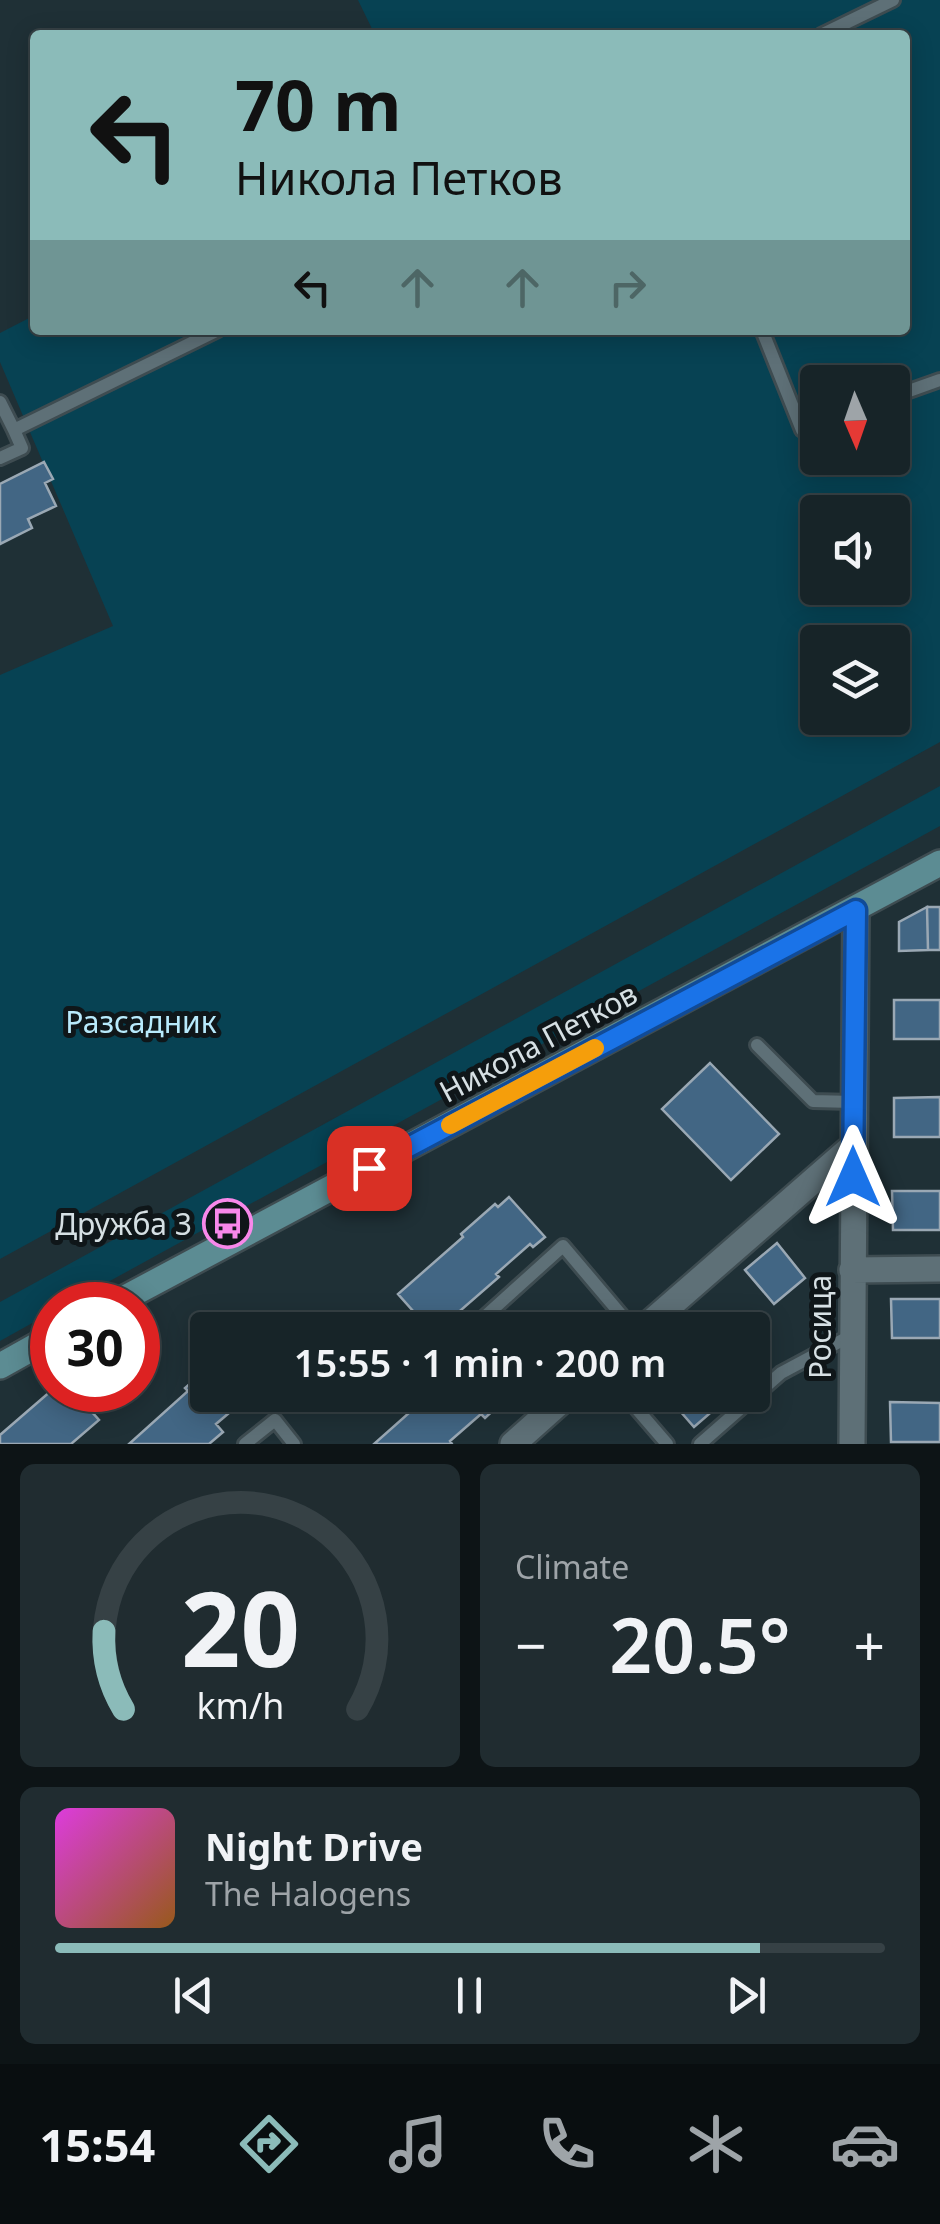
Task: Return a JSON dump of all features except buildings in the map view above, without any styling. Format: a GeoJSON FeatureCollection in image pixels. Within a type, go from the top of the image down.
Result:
{"type":"FeatureCollection","features":[{"type":"Feature","properties":{"kind":"street","name":"Никола Петков"},"geometry":{"type":"LineString","coordinates":[[155,1282],[940,863]]}},
{"type":"Feature","properties":{"kind":"street","name":"Росица"},"geometry":{"type":"LineString","coordinates":[[848,1441],[856,910]]}},
{"type":"Feature","properties":{"kind":"street"},"geometry":{"type":"LineString","coordinates":[[663,1312],[853,1146]]}},
{"type":"Feature","properties":{"kind":"street"},"geometry":{"type":"LineString","coordinates":[[852,1270],[940,1269]]}},
{"type":"Feature","properties":{"kind":"street"},"geometry":{"type":"LineString","coordinates":[[0,1366],[30,1349]]}},
{"type":"Feature","properties":{"kind":"street"},"geometry":{"type":"LineString","coordinates":[[513,1444],[549,1412]]}},
{"type":"Feature","properties":{"kind":"lane"},"geometry":{"type":"LineString","coordinates":[[831,30],[893,0]]}},
{"type":"Feature","properties":{"kind":"lane"},"geometry":{"type":"LineString","coordinates":[[14,430],[208,335]]}},
{"type":"Feature","properties":{"kind":"lane"},"geometry":{"type":"LineString","coordinates":[[764,335],[800,425]]}},
{"type":"Feature","properties":{"kind":"lane"},"geometry":{"type":"LineString","coordinates":[[910,391],[940,380]]}},
{"type":"Feature","properties":{"kind":"lane"},"geometry":{"type":"LineString","coordinates":[[0,402],[22,448],[0,458]]}},
{"type":"Feature","properties":{"kind":"lane"},"geometry":{"type":"LineString","coordinates":[[757,1045],[814,1101],[854,1102]]}},
{"type":"Feature","properties":{"kind":"lane"},"geometry":{"type":"LineString","coordinates":[[490,1312],[563,1246],[619,1312]]}},
{"type":"Feature","properties":{"kind":"lane"},"geometry":{"type":"LineString","coordinates":[[700,1444],[782,1373],[852,1335]]}},
{"type":"Feature","properties":{"kind":"lane"},"geometry":{"type":"LineString","coordinates":[[639,1412],[667,1444]]}},
{"type":"Feature","properties":{"kind":"lane"},"geometry":{"type":"LineString","coordinates":[[244,1444],[274,1420],[294,1444]]}},
{"type":"Feature","properties":{"kind":"green space","name":"Разсадник"},"geometry":{"type":"Polygon","coordinates":[[[358,0],[940,0],[940,742],[0,1259],[0,675],[113,626],[0,362],[0,333],[30,318],[30,335],[910,335],[910,30],[373,30],[358,0]]]}},
{"type":"Feature","properties":{"kind":"green space"},"geometry":{"type":"Polygon","coordinates":[[[940,786],[940,826],[108,1282],[36,1282],[940,786]]]}},
{"type":"Feature","properties":{"kind":"green space"},"geometry":{"type":"Polygon","coordinates":[[[30,1286],[30,1324],[0,1341],[0,1302],[30,1286]]]}},
{"type":"Feature","properties":{"kind":"slow traffic"},"geometry":{"type":"LineString","coordinates":[[450,1125],[595,1048]]}},
{"type":"Feature","properties":{"kind":"place","name":"Дружба 3"},"geometry":{"type":"Point","coordinates":[227,1223]}},
{"type":"Feature","properties":{"kind":"route"},"geometry":{"type":"LineString","coordinates":[[369,1168],[856,910],[853,1177]]}}]}
